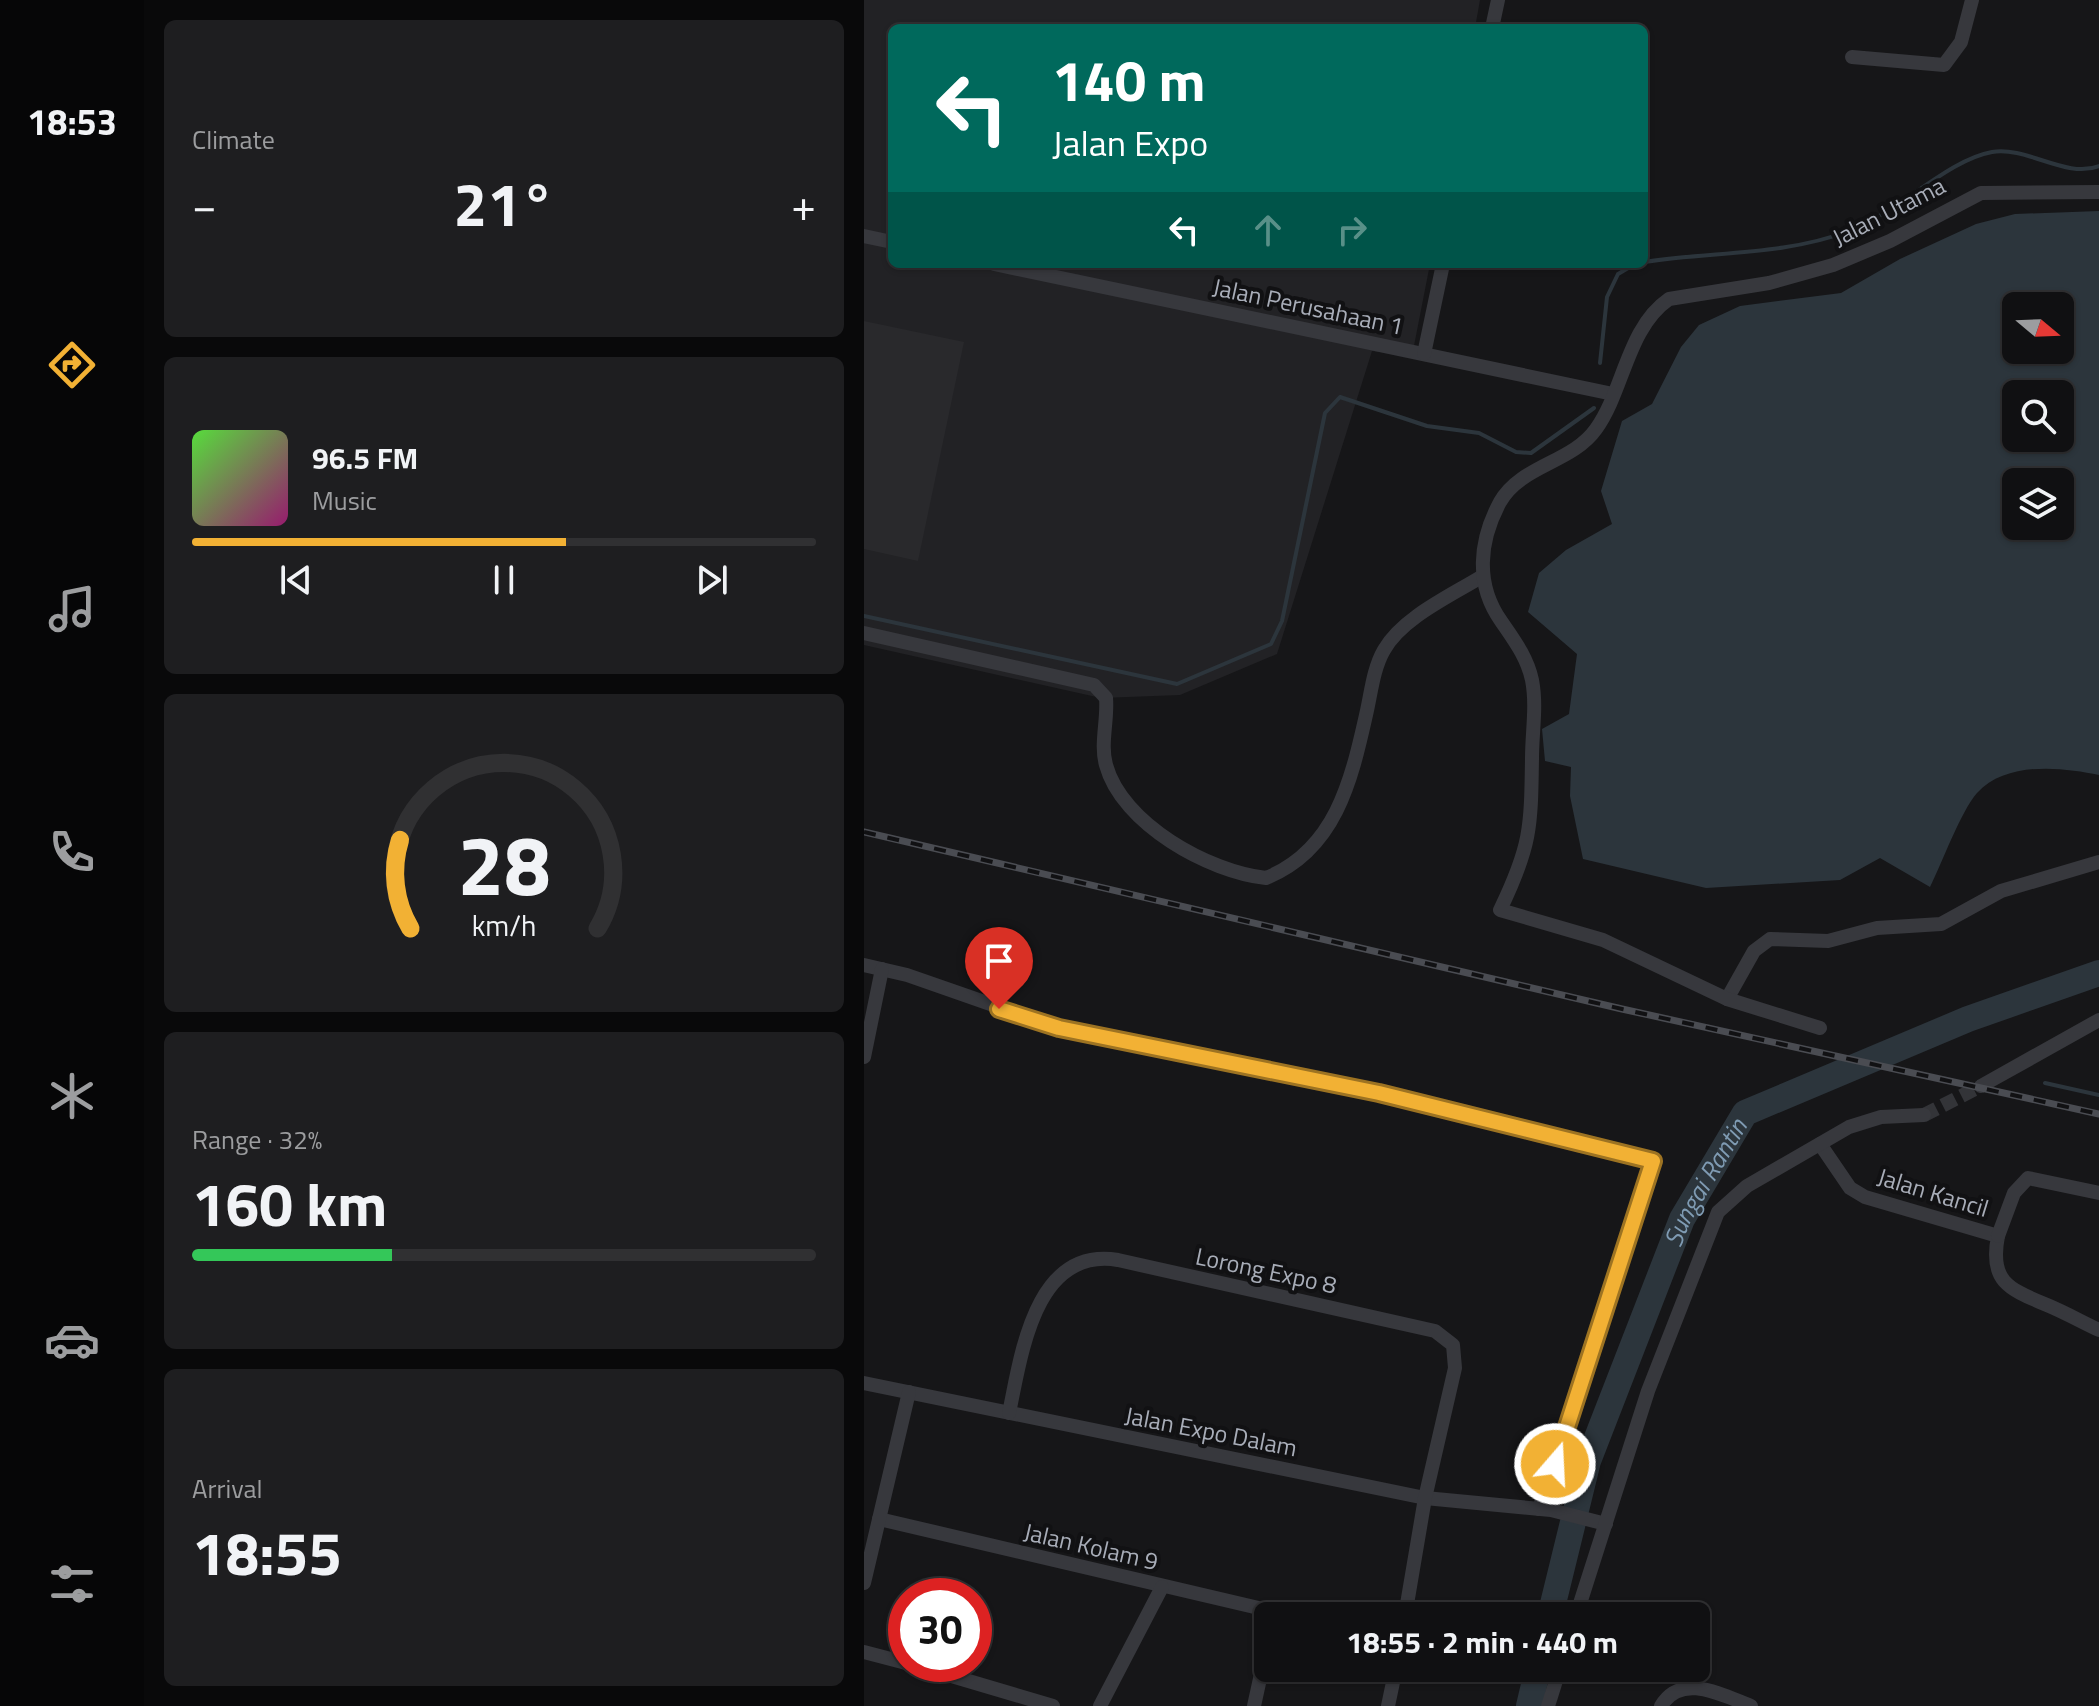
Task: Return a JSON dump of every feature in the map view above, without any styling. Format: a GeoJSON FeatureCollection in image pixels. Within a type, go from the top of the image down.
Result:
{"type":"FeatureCollection","features":[{"type":"Feature","properties":{"kind":"street"},"geometry":{"type":"LineString","coordinates":[[1493,24],[1498,0]]}},
{"type":"Feature","properties":{"kind":"street"},"geometry":{"type":"LineString","coordinates":[[1852,57],[1944,65],[1961,42],[1972,0]]}},
{"type":"Feature","properties":{"kind":"street","name":"Jalan Utama"},"geometry":{"type":"LineString","coordinates":[[1481,577],[1488,537],[1501,501],[1519,481],[1582,444],[1601,422],[1651,315],[1669,299],[1769,283],[1833,265],[1890,241],[1981,193],[2099,192]]}},
{"type":"Feature","properties":{"kind":"street"},"geometry":{"type":"LineString","coordinates":[[864,236],[888,241]]}},
{"type":"Feature","properties":{"kind":"street","name":"Jalan Perusahaan 1"},"geometry":{"type":"LineString","coordinates":[[1013,268],[1613,394]]}},
{"type":"Feature","properties":{"kind":"street"},"geometry":{"type":"LineString","coordinates":[[1424,354],[1442,268]]}},
{"type":"Feature","properties":{"kind":"street"},"geometry":{"type":"LineString","coordinates":[[864,633],[1094,685],[1106,698],[1107,770],[1147,823],[1191,855],[1266,878],[1315,847],[1331,823],[1357,752],[1384,650],[1427,611],[1481,577],[1489,602],[1527,662],[1534,703],[1532,821],[1523,858],[1500,910],[1603,940],[1727,999],[1820,1028]]}},
{"type":"Feature","properties":{"kind":"street"},"geometry":{"type":"LineString","coordinates":[[1727,999],[1754,951],[1770,939],[1828,941],[1877,928],[1941,924],[2001,891],[2099,862]]}},
{"type":"Feature","properties":{"kind":"street"},"geometry":{"type":"LineString","coordinates":[[864,965],[1059,1028],[1379,1093],[1653,1161],[1545,1510]]}},
{"type":"Feature","properties":{"kind":"street"},"geometry":{"type":"LineString","coordinates":[[864,1057],[882,969]]}},
{"type":"Feature","properties":{"kind":"street"},"geometry":{"type":"LineString","coordinates":[[1981,1086],[2099,1020]]}},
{"type":"Feature","properties":{"kind":"street"},"geometry":{"type":"LineString","coordinates":[[1579,1602],[1598,1522],[1710,1225],[1732,1197],[1820,1144],[1871,1119],[1924,1115]]}},
{"type":"Feature","properties":{"kind":"street","name":"Jalan Kancil"},"geometry":{"type":"LineString","coordinates":[[1820,1144],[1850,1188],[1865,1197],[1998,1236],[1997,1268],[2008,1286],[2099,1330]]}},
{"type":"Feature","properties":{"kind":"street"},"geometry":{"type":"LineString","coordinates":[[1998,1236],[2014,1193],[2028,1178],[2099,1193]]}},
{"type":"Feature","properties":{"kind":"street","name":"Lorong Expo 8"},"geometry":{"type":"LineString","coordinates":[[1009,1413],[1028,1326],[1042,1299],[1074,1267],[1095,1259],[1118,1260],[1414,1325],[1445,1337],[1453,1345],[1455,1368],[1425,1498]]}},
{"type":"Feature","properties":{"kind":"street","name":"Jalan Expo Dalam"},"geometry":{"type":"LineString","coordinates":[[864,1383],[1425,1498],[1545,1510],[1598,1522]]}},
{"type":"Feature","properties":{"kind":"street"},"geometry":{"type":"LineString","coordinates":[[864,1583],[909,1392]]}},
{"type":"Feature","properties":{"kind":"street"},"geometry":{"type":"LineString","coordinates":[[1407,1602],[1425,1498]]}},
{"type":"Feature","properties":{"kind":"street","name":"Jalan Kolam 9"},"geometry":{"type":"LineString","coordinates":[[879,1519],[1254,1609]]}},
{"type":"Feature","properties":{"kind":"street"},"geometry":{"type":"LineString","coordinates":[[1100,1706],[1162,1587]]}},
{"type":"Feature","properties":{"kind":"street"},"geometry":{"type":"LineString","coordinates":[[864,1652],[888,1658]]}},
{"type":"Feature","properties":{"kind":"street"},"geometry":{"type":"LineString","coordinates":[[973,1682],[1053,1706]]}},
{"type":"Feature","properties":{"kind":"street"},"geometry":{"type":"LineString","coordinates":[[1254,1706],[1259,1682]]}},
{"type":"Feature","properties":{"kind":"street"},"geometry":{"type":"LineString","coordinates":[[1388,1706],[1393,1682]]}},
{"type":"Feature","properties":{"kind":"street"},"geometry":{"type":"LineString","coordinates":[[1548,1706],[1556,1682]]}},
{"type":"Feature","properties":{"kind":"street"},"geometry":{"type":"LineString","coordinates":[[1661,1706],[1667,1696],[1686,1688],[1713,1692],[1751,1706]]}},
{"type":"Feature","properties":{"kind":"shaded area"},"geometry":{"type":"Polygon","coordinates":[[[864,0],[1480,0],[1476,24],[888,24],[888,268],[1429,268],[1412,356],[1372,351],[1277,654],[1180,695],[1101,698],[864,645],[864,0]]]}},
{"type":"Feature","properties":{"kind":"shaded area"},"geometry":{"type":"Polygon","coordinates":[[[2099,211],[2099,775],[2035,769],[2019,771],[1989,783],[1971,801],[1930,887],[1880,858],[1840,880],[1706,888],[1583,859],[1570,796],[1571,767],[1545,761],[1542,729],[1569,714],[1577,654],[1528,612],[1539,573],[1566,550],[1612,524],[1601,491],[1622,421],[1652,404],[1681,347],[1699,325],[1740,306],[1841,293],[1900,259],[1976,224],[2015,214],[2099,211]]]}},
{"type":"Feature","properties":{"kind":"building"},"geometry":{"type":"Polygon","coordinates":[[[864,321],[964,342],[918,561],[864,549],[864,321]]]}},
{"type":"Feature","properties":{"kind":"waterway"},"geometry":{"type":"LineString","coordinates":[[1648,262],[1773,249],[1824,239],[1867,223],[1958,165],[1992,152],[2019,153],[2073,168],[2099,166]]}},
{"type":"Feature","properties":{"kind":"waterway"},"geometry":{"type":"LineString","coordinates":[[1600,363],[1607,297],[1618,274],[1628,268]]}},
{"type":"Feature","properties":{"kind":"waterway"},"geometry":{"type":"LineString","coordinates":[[864,616],[1177,684],[1271,644],[1282,621],[1325,413],[1340,397],[1427,426],[1479,433],[1516,452],[1531,453],[1594,408]]}},
{"type":"Feature","properties":{"kind":"waterway","name":"Sungai Rantin"},"geometry":{"type":"LineString","coordinates":[[1553,1602],[1588,1461],[1682,1219],[1745,1113],[1968,1019],[2099,973]]}},
{"type":"Feature","properties":{"kind":"waterway"},"geometry":{"type":"LineString","coordinates":[[2045,1083],[2099,1095]]}},
{"type":"Feature","properties":{"kind":"waterway","name":"Sungai Rantin"},"geometry":{"type":"LineString","coordinates":[[1529,1706],[1535,1682]]}},
{"type":"Feature","properties":{"kind":"tunnel"},"geometry":{"type":"LineString","coordinates":[[1924,1115],[1981,1086]]}},
{"type":"Feature","properties":{"kind":"railway"},"geometry":{"type":"LineString","coordinates":[[864,832],[1622,1009],[2099,1114]]}},
{"type":"Feature","properties":{"kind":"route"},"geometry":{"type":"LineString","coordinates":[[999,1009],[1059,1028],[1379,1093],[1653,1161],[1555,1464]]}}]}
